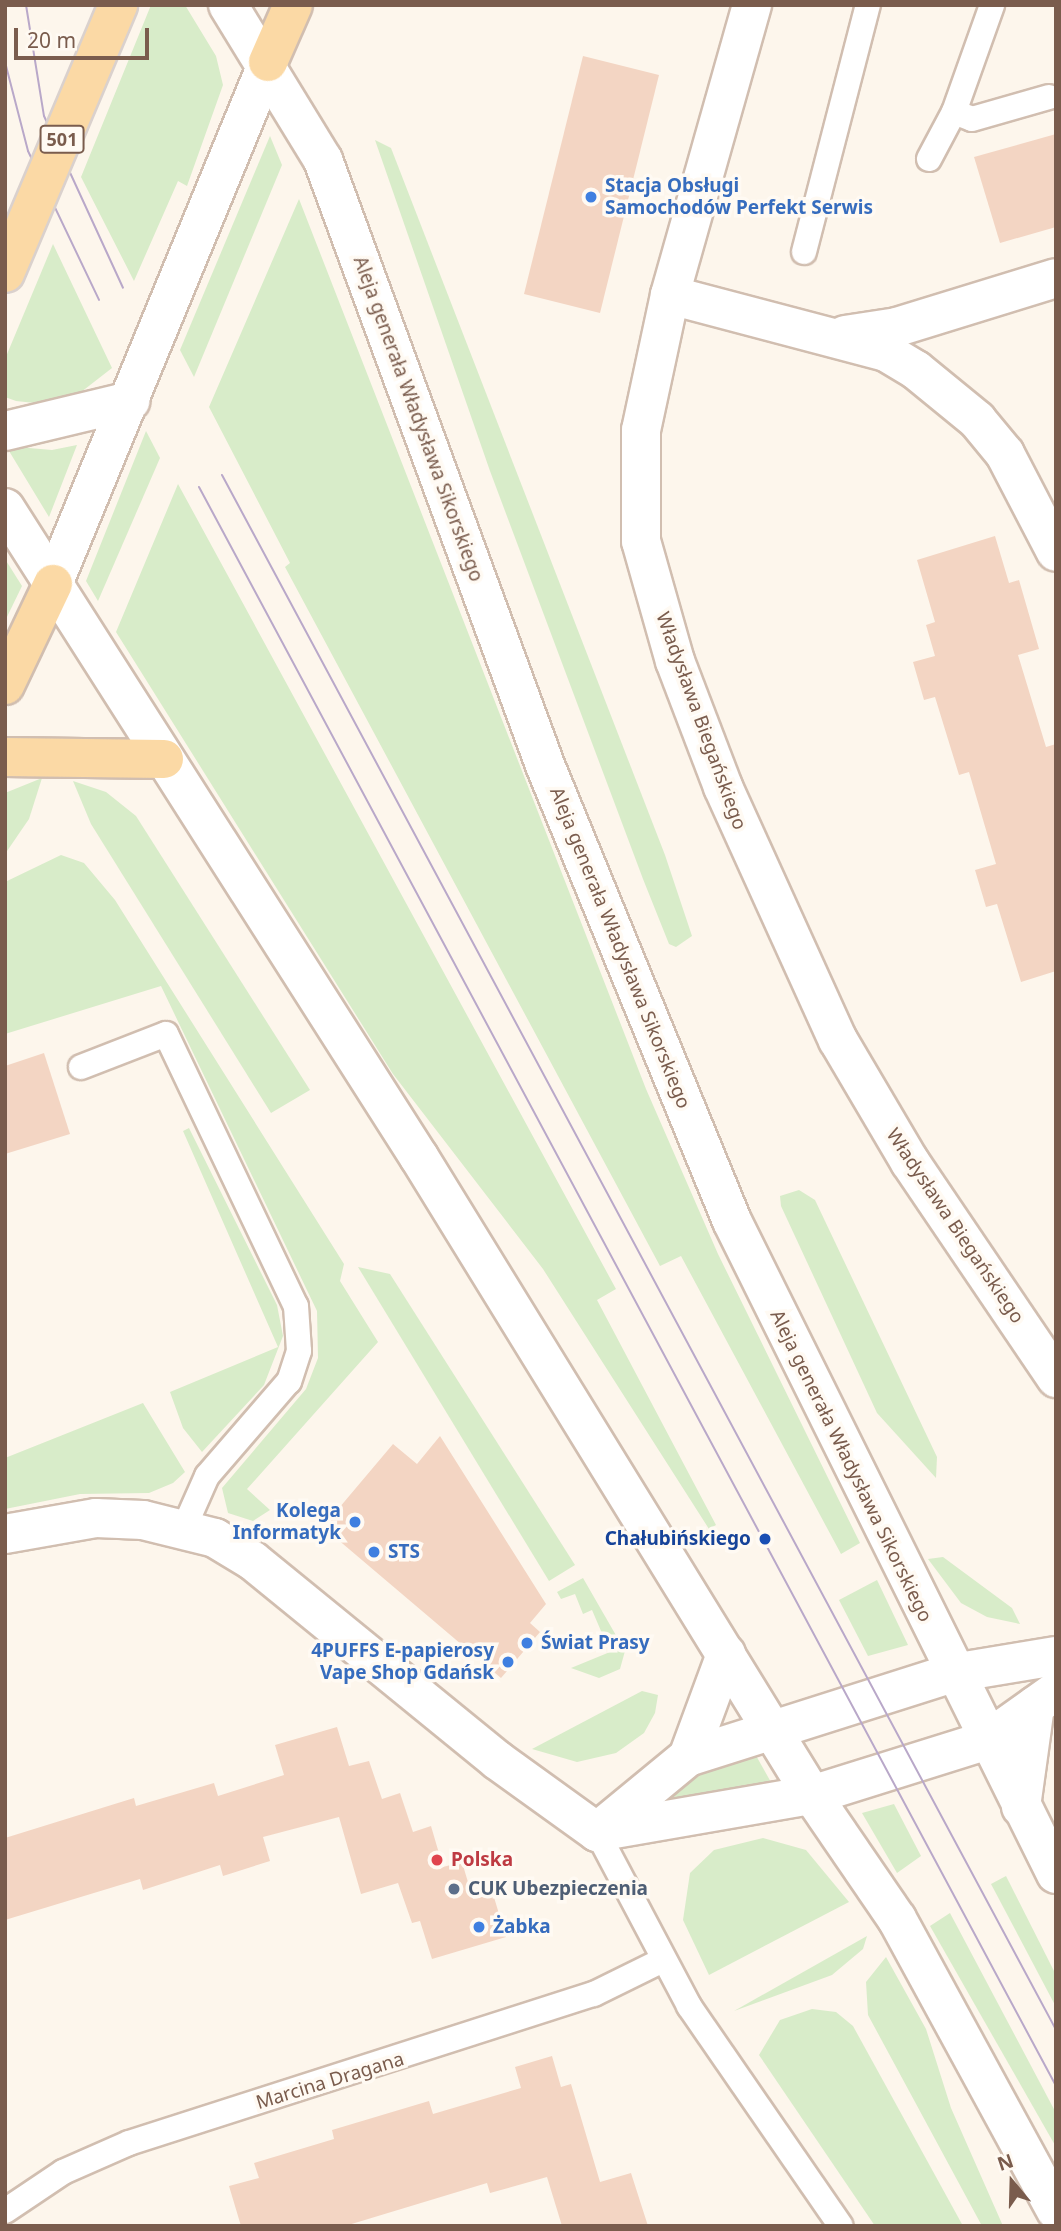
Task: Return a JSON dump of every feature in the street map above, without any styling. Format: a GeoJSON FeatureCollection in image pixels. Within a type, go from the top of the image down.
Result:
{"type":"FeatureCollection","features":[{"type":"Feature","properties":{"kind":"main road","name":"501"},"geometry":{"type":"LineString","coordinates":[[5,273],[118,5]]}},
{"type":"Feature","properties":{"kind":"main road"},"geometry":{"type":"LineString","coordinates":[[268,62],[292,5]]}},
{"type":"Feature","properties":{"kind":"main road"},"geometry":{"type":"LineString","coordinates":[[5,685],[53,584]]}},
{"type":"Feature","properties":{"kind":"main road"},"geometry":{"type":"LineString","coordinates":[[5,757],[163,759]]}},
{"type":"Feature","properties":{"kind":"street","name":"Aleja generała Władysława Sikorskiego"},"geometry":{"type":"LineString","coordinates":[[228,5],[268,62],[323,160],[545,765],[732,1221],[953,1673],[1056,1874]]}},
{"type":"Feature","properties":{"kind":"street","name":"Władysława Biegańskiego"},"geometry":{"type":"LineString","coordinates":[[752,5],[670,295],[641,430],[637,486],[641,541],[678,669],[746,844],[838,1040],[910,1162],[1054,1372]]}},
{"type":"Feature","properties":{"kind":"street"},"geometry":{"type":"LineString","coordinates":[[53,584],[268,62]]}},
{"type":"Feature","properties":{"kind":"street"},"geometry":{"type":"LineString","coordinates":[[829,337],[897,327],[1056,278]]}},
{"type":"Feature","properties":{"kind":"street"},"geometry":{"type":"LineString","coordinates":[[670,295],[886,352],[977,420],[1028,490],[1056,552]]}},
{"type":"Feature","properties":{"kind":"street"},"geometry":{"type":"LineString","coordinates":[[5,431],[130,401]]}},
{"type":"Feature","properties":{"kind":"street"},"geometry":{"type":"LineString","coordinates":[[5,508],[812,1795],[897,1919],[1056,2211]]}},
{"type":"Feature","properties":{"kind":"street"},"geometry":{"type":"LineString","coordinates":[[5,1534],[96,1518],[184,1528],[253,1560],[497,1760],[597,1832],[812,1795],[988,1740],[1045,1698]]}},
{"type":"Feature","properties":{"kind":"street"},"geometry":{"type":"LineString","coordinates":[[688,1757],[726,1654]]}},
{"type":"Feature","properties":{"kind":"street"},"geometry":{"type":"LineString","coordinates":[[597,1832],[688,1757],[771,1728],[953,1673],[1056,1656]]}},
{"type":"Feature","properties":{"kind":"street"},"geometry":{"type":"LineString","coordinates":[[1021,1807],[1045,1698]]}},
{"type":"Feature","properties":{"kind":"lane"},"geometry":{"type":"LineString","coordinates":[[804,252],[868,5]]}},
{"type":"Feature","properties":{"kind":"lane"},"geometry":{"type":"LineString","coordinates":[[929,159],[954,112],[992,5]]}},
{"type":"Feature","properties":{"kind":"lane"},"geometry":{"type":"LineString","coordinates":[[954,112],[972,119],[1049,97]]}},
{"type":"Feature","properties":{"kind":"lane"},"geometry":{"type":"LineString","coordinates":[[81,1067],[166,1034],[296,1306],[299,1351],[289,1381],[207,1476],[184,1528]]}},
{"type":"Feature","properties":{"kind":"lane"},"geometry":{"type":"LineString","coordinates":[[597,1832],[661,1961],[841,2226]]}},
{"type":"Feature","properties":{"kind":"lane","name":"Marcina Dragana"},"geometry":{"type":"LineString","coordinates":[[5,2211],[63,2172],[129,2143],[594,1994],[661,1961]]}},
{"type":"Feature","properties":{"kind":"green space"},"geometry":{"type":"Polygon","coordinates":[[[151,5],[185,5],[216,56],[223,85],[187,186],[178,181],[134,281],[81,177],[151,5]]]}},
{"type":"Feature","properties":{"kind":"green space"},"geometry":{"type":"Polygon","coordinates":[[[270,136],[282,165],[194,377],[180,350],[270,136]]]}},
{"type":"Feature","properties":{"kind":"green space"},"geometry":{"type":"Polygon","coordinates":[[[375,140],[391,148],[665,855],[692,936],[676,947],[669,944],[643,879],[490,471],[375,140]]]}},
{"type":"Feature","properties":{"kind":"green space"},"geometry":{"type":"Polygon","coordinates":[[[299,199],[646,1089],[718,1254],[860,1543],[841,1554],[681,1256],[660,1266],[285,567],[290,563],[209,407],[299,199]]]}},
{"type":"Feature","properties":{"kind":"green space"},"geometry":{"type":"Polygon","coordinates":[[[53,244],[112,368],[76,396],[44,404],[16,401],[5,397],[5,359],[53,244]]]}},
{"type":"Feature","properties":{"kind":"green space"},"geometry":{"type":"Polygon","coordinates":[[[146,431],[160,458],[98,601],[86,581],[146,431]]]}},
{"type":"Feature","properties":{"kind":"green space"},"geometry":{"type":"Polygon","coordinates":[[[77,445],[49,517],[6,446],[52,450],[77,445]]]}},
{"type":"Feature","properties":{"kind":"green space"},"geometry":{"type":"Polygon","coordinates":[[[178,484],[616,1289],[597,1300],[716,1525],[709,1529],[543,1269],[393,1074],[116,632],[178,484]]]}},
{"type":"Feature","properties":{"kind":"green space"},"geometry":{"type":"Polygon","coordinates":[[[5,559],[22,586],[5,621],[5,559]]]}},
{"type":"Feature","properties":{"kind":"green space"},"geometry":{"type":"Polygon","coordinates":[[[42,778],[29,819],[5,854],[5,793],[42,778]]]}},
{"type":"Feature","properties":{"kind":"green space"},"geometry":{"type":"Polygon","coordinates":[[[73,781],[106,792],[136,816],[310,1090],[271,1113],[91,824],[73,781]]]}},
{"type":"Feature","properties":{"kind":"green space"},"geometry":{"type":"Polygon","coordinates":[[[61,855],[84,863],[115,900],[344,1264],[340,1281],[378,1342],[247,1489],[270,1510],[253,1521],[228,1513],[222,1488],[306,1389],[318,1358],[317,1311],[161,986],[5,1034],[5,882],[61,855]]]}},
{"type":"Feature","properties":{"kind":"green space"},"geometry":{"type":"Polygon","coordinates":[[[189,1128],[277,1305],[283,1336],[264,1385],[202,1452],[183,1428],[170,1392],[278,1347],[183,1131],[189,1128]]]}},
{"type":"Feature","properties":{"kind":"green space"},"geometry":{"type":"Polygon","coordinates":[[[799,1190],[815,1200],[937,1457],[936,1478],[877,1413],[781,1206],[780,1196],[799,1190]]]}},
{"type":"Feature","properties":{"kind":"green space"},"geometry":{"type":"Polygon","coordinates":[[[358,1267],[390,1274],[575,1565],[549,1581],[358,1267]]]}},
{"type":"Feature","properties":{"kind":"green space"},"geometry":{"type":"Polygon","coordinates":[[[143,1403],[185,1472],[173,1483],[149,1493],[80,1494],[5,1509],[5,1458],[143,1403]]]}},
{"type":"Feature","properties":{"kind":"green space"},"geometry":{"type":"Polygon","coordinates":[[[943,1557],[1012,1608],[1020,1624],[987,1617],[961,1603],[928,1559],[943,1557]]]}},
{"type":"Feature","properties":{"kind":"green space"},"geometry":{"type":"Polygon","coordinates":[[[583,1578],[625,1651],[620,1669],[599,1678],[571,1668],[610,1652],[592,1610],[583,1614],[575,1594],[561,1599],[557,1592],[583,1578]]]}},
{"type":"Feature","properties":{"kind":"green space"},"geometry":{"type":"Polygon","coordinates":[[[877,1580],[908,1645],[868,1656],[839,1600],[877,1580]]]}},
{"type":"Feature","properties":{"kind":"green space"},"geometry":{"type":"Polygon","coordinates":[[[642,1691],[658,1695],[655,1713],[644,1733],[616,1753],[577,1762],[532,1749],[642,1691]]]}},
{"type":"Feature","properties":{"kind":"green space"},"geometry":{"type":"Polygon","coordinates":[[[750,1745],[772,1784],[653,1810],[669,1794],[750,1745]]]}},
{"type":"Feature","properties":{"kind":"green space"},"geometry":{"type":"Polygon","coordinates":[[[894,1804],[921,1856],[897,1873],[862,1813],[894,1804]]]}},
{"type":"Feature","properties":{"kind":"green space"},"geometry":{"type":"Polygon","coordinates":[[[763,1838],[806,1850],[849,1902],[709,1975],[683,1920],[690,1873],[714,1850],[763,1838]]]}},
{"type":"Feature","properties":{"kind":"green space"},"geometry":{"type":"Polygon","coordinates":[[[1006,1876],[1056,1975],[1056,2007],[991,1884],[1006,1876]]]}},
{"type":"Feature","properties":{"kind":"green space"},"geometry":{"type":"Polygon","coordinates":[[[950,1913],[1056,2113],[1056,2147],[930,1926],[950,1913]]]}},
{"type":"Feature","properties":{"kind":"green space"},"geometry":{"type":"Polygon","coordinates":[[[867,1936],[863,1949],[832,1975],[734,2011],[867,1936]]]}},
{"type":"Feature","properties":{"kind":"green space"},"geometry":{"type":"Polygon","coordinates":[[[886,1957],[926,2029],[951,2108],[1003,2226],[982,2226],[868,2015],[866,1982],[886,1957]]]}},
{"type":"Feature","properties":{"kind":"green space"},"geometry":{"type":"Polygon","coordinates":[[[812,2009],[836,2012],[853,2026],[963,2226],[875,2226],[759,2055],[780,2020],[812,2009]]]}},
{"type":"Feature","properties":{"kind":"building"},"geometry":{"type":"Polygon","coordinates":[[[583,56],[659,75],[600,313],[524,294],[583,56]]]}},
{"type":"Feature","properties":{"kind":"building"},"geometry":{"type":"Polygon","coordinates":[[[1056,134],[1056,227],[1000,243],[974,157],[1056,134]]]}},
{"type":"Feature","properties":{"kind":"building"},"geometry":{"type":"Polygon","coordinates":[[[995,536],[1009,583],[1019,580],[1039,649],[1018,655],[1046,747],[1056,744],[1056,971],[1021,982],[997,904],[986,907],[975,870],[996,864],[969,772],[959,775],[935,697],[924,700],[913,662],[935,656],[926,625],[935,622],[917,560],[995,536]]]}},
{"type":"Feature","properties":{"kind":"building"},"geometry":{"type":"Polygon","coordinates":[[[44,1053],[70,1134],[5,1154],[5,1066],[44,1053]]]}},
{"type":"Feature","properties":{"kind":"building"},"geometry":{"type":"Polygon","coordinates":[[[440,1436],[546,1604],[530,1623],[540,1632],[501,1678],[323,1527],[393,1444],[417,1464],[440,1436]]]}},
{"type":"Feature","properties":{"kind":"building"},"geometry":{"type":"Polygon","coordinates":[[[337,1727],[349,1766],[369,1761],[382,1799],[400,1793],[413,1832],[431,1826],[443,1867],[462,1862],[473,1899],[493,1894],[506,1937],[432,1959],[420,1921],[412,1923],[398,1883],[361,1894],[339,1817],[263,1837],[270,1861],[223,1876],[220,1865],[143,1890],[140,1879],[5,1920],[5,1838],[134,1798],[136,1806],[214,1783],[218,1796],[284,1775],[275,1745],[337,1727]]]}},
{"type":"Feature","properties":{"kind":"building"},"geometry":{"type":"Polygon","coordinates":[[[552,2056],[561,2087],[571,2084],[600,2182],[631,2173],[648,2226],[562,2226],[547,2177],[490,2193],[487,2183],[345,2226],[241,2226],[229,2186],[259,2178],[254,2163],[334,2139],[332,2130],[429,2101],[433,2114],[521,2088],[515,2067],[552,2056]]]}},
{"type":"Feature","properties":{"kind":"tram line"},"geometry":{"type":"LineString","coordinates":[[26,5],[44,116],[123,288]]}},
{"type":"Feature","properties":{"kind":"tram line"},"geometry":{"type":"LineString","coordinates":[[5,62],[28,151],[99,300]]}},
{"type":"Feature","properties":{"kind":"tram line"},"geometry":{"type":"LineString","coordinates":[[222,475],[1056,2030]]}},
{"type":"Feature","properties":{"kind":"tram line"},"geometry":{"type":"LineString","coordinates":[[199,487],[1056,2086]]}},
{"type":"Feature","properties":{"kind":"place","name":"Stacja Obsługi Samochodów Perfekt Serwis"},"geometry":{"type":"Point","coordinates":[591,197]}},
{"type":"Feature","properties":{"kind":"place","name":"Kolega Informatyk"},"geometry":{"type":"Point","coordinates":[355,1522]}},
{"type":"Feature","properties":{"kind":"place","name":"Chałubińskiego"},"geometry":{"type":"Point","coordinates":[765,1539]}},
{"type":"Feature","properties":{"kind":"place","name":"STS"},"geometry":{"type":"Point","coordinates":[374,1552]}},
{"type":"Feature","properties":{"kind":"place","name":"Świat Prasy"},"geometry":{"type":"Point","coordinates":[527,1643]}},
{"type":"Feature","properties":{"kind":"place","name":"4PUFFS E-papierosy Vape Shop Gdańsk"},"geometry":{"type":"Point","coordinates":[508,1662]}},
{"type":"Feature","properties":{"kind":"place","name":"Polska"},"geometry":{"type":"Point","coordinates":[437,1860]}},
{"type":"Feature","properties":{"kind":"place","name":"CUK Ubezpieczenia"},"geometry":{"type":"Point","coordinates":[454,1889]}},
{"type":"Feature","properties":{"kind":"place","name":"Żabka"},"geometry":{"type":"Point","coordinates":[479,1927]}}]}
